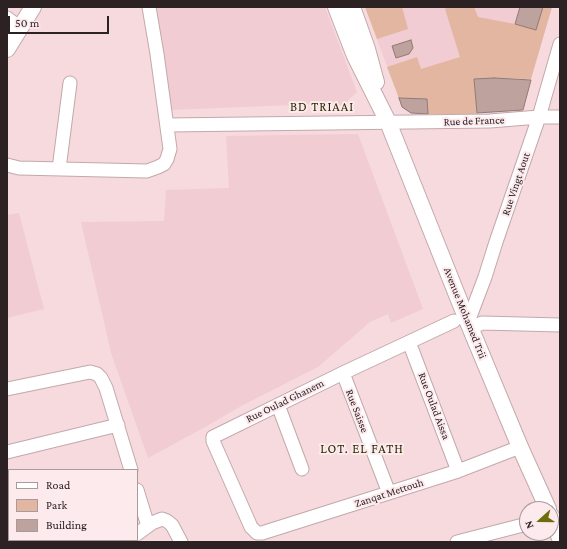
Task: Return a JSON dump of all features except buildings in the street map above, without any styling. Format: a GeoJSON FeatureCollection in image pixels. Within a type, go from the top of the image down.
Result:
{"type":"FeatureCollection","features":[{"type":"Feature","properties":{"kind":"street"},"geometry":{"type":"LineString","coordinates":[[7,48],[33,7]]}},
{"type":"Feature","properties":{"kind":"street"},"geometry":{"type":"LineString","coordinates":[[7,165],[19,168],[147,170],[158,168],[164,164],[168,159],[170,149],[149,7]]}},
{"type":"Feature","properties":{"kind":"street","name":"Avenue Mohamed Trii"},"geometry":{"type":"LineString","coordinates":[[336,7],[355,56],[386,119],[464,323],[545,501]]}},
{"type":"Feature","properties":{"kind":"street","name":"Avenue Mohamed Trii"},"geometry":{"type":"LineString","coordinates":[[352,7],[367,50],[386,119]]}},
{"type":"Feature","properties":{"kind":"street"},"geometry":{"type":"LineString","coordinates":[[7,18],[20,28]]}},
{"type":"Feature","properties":{"kind":"street","name":"Rue Vingt Aout"},"geometry":{"type":"LineString","coordinates":[[464,323],[485,277],[539,118],[560,44]]}},
{"type":"Feature","properties":{"kind":"street"},"geometry":{"type":"LineString","coordinates":[[59,169],[70,83]]}},
{"type":"Feature","properties":{"kind":"street","name":"Rue de France"},"geometry":{"type":"LineString","coordinates":[[167,125],[386,119],[490,121],[560,117]]}},
{"type":"Feature","properties":{"kind":"street","name":"Rue Oulad Ghanem"},"geometry":{"type":"LineString","coordinates":[[256,533],[251,527],[212,439],[215,436],[409,342],[464,323],[560,325]]}},
{"type":"Feature","properties":{"kind":"street","name":"Rue Oulad Aissa"},"geometry":{"type":"LineString","coordinates":[[409,342],[458,471]]}},
{"type":"Feature","properties":{"kind":"street"},"geometry":{"type":"LineString","coordinates":[[7,389],[90,372],[97,374],[101,378],[106,388],[131,469]]}},
{"type":"Feature","properties":{"kind":"street","name":"Rue Saisse"},"geometry":{"type":"LineString","coordinates":[[343,373],[389,493]]}},
{"type":"Feature","properties":{"kind":"street"},"geometry":{"type":"LineString","coordinates":[[278,405],[302,469]]}},
{"type":"Feature","properties":{"kind":"street"},"geometry":{"type":"LineString","coordinates":[[7,452],[118,425]]}},
{"type":"Feature","properties":{"kind":"street","name":"Zanqat Mettouh"},"geometry":{"type":"LineString","coordinates":[[256,533],[262,533],[458,471],[520,447]]}},
{"type":"Feature","properties":{"kind":"street"},"geometry":{"type":"LineString","coordinates":[[138,493],[148,526]]}},
{"type":"Feature","properties":{"kind":"street"},"geometry":{"type":"LineString","coordinates":[[138,533],[162,519],[172,525],[181,542]]}},
{"type":"Feature","properties":{"kind":"street"},"geometry":{"type":"LineString","coordinates":[[457,542],[519,526]]}},
{"type":"Feature","properties":{"kind":"shaded area"},"geometry":{"type":"Polygon","coordinates":[[[156,7],[325,7],[357,92],[343,105],[318,104],[170,110],[164,98],[156,7]]]}},
{"type":"Feature","properties":{"kind":"shaded area"},"geometry":{"type":"Polygon","coordinates":[[[365,7],[552,7],[531,79],[474,79],[477,114],[411,113],[402,107],[365,7]]]}},
{"type":"Feature","properties":{"kind":"shaded area"},"geometry":{"type":"Polygon","coordinates":[[[358,134],[423,309],[391,323],[388,314],[370,322],[318,367],[243,405],[148,458],[111,353],[81,222],[164,221],[166,190],[229,188],[226,136],[358,134]]]}},
{"type":"Feature","properties":{"kind":"shaded area"},"geometry":{"type":"Polygon","coordinates":[[[19,213],[44,309],[7,318],[7,215],[19,213]]]}},
{"type":"Feature","properties":{"kind":"green space"},"geometry":{"type":"Polygon","coordinates":[[[365,7],[402,7],[408,29],[377,39],[365,7]]]}},
{"type":"Feature","properties":{"kind":"green space"},"geometry":{"type":"Polygon","coordinates":[[[449,7],[474,7],[478,17],[515,24],[536,30],[543,7],[552,7],[531,79],[474,79],[477,114],[428,114],[427,99],[399,98],[387,67],[417,57],[421,69],[460,57],[445,9],[449,7]]]}},
{"type":"Feature","properties":{"kind":"district","name":"BD TRIAAI"},"geometry":{"type":"Point","coordinates":[322,107]}},
{"type":"Feature","properties":{"kind":"district","name":"LOT. EL FATH"},"geometry":{"type":"Point","coordinates":[362,449]}}]}
